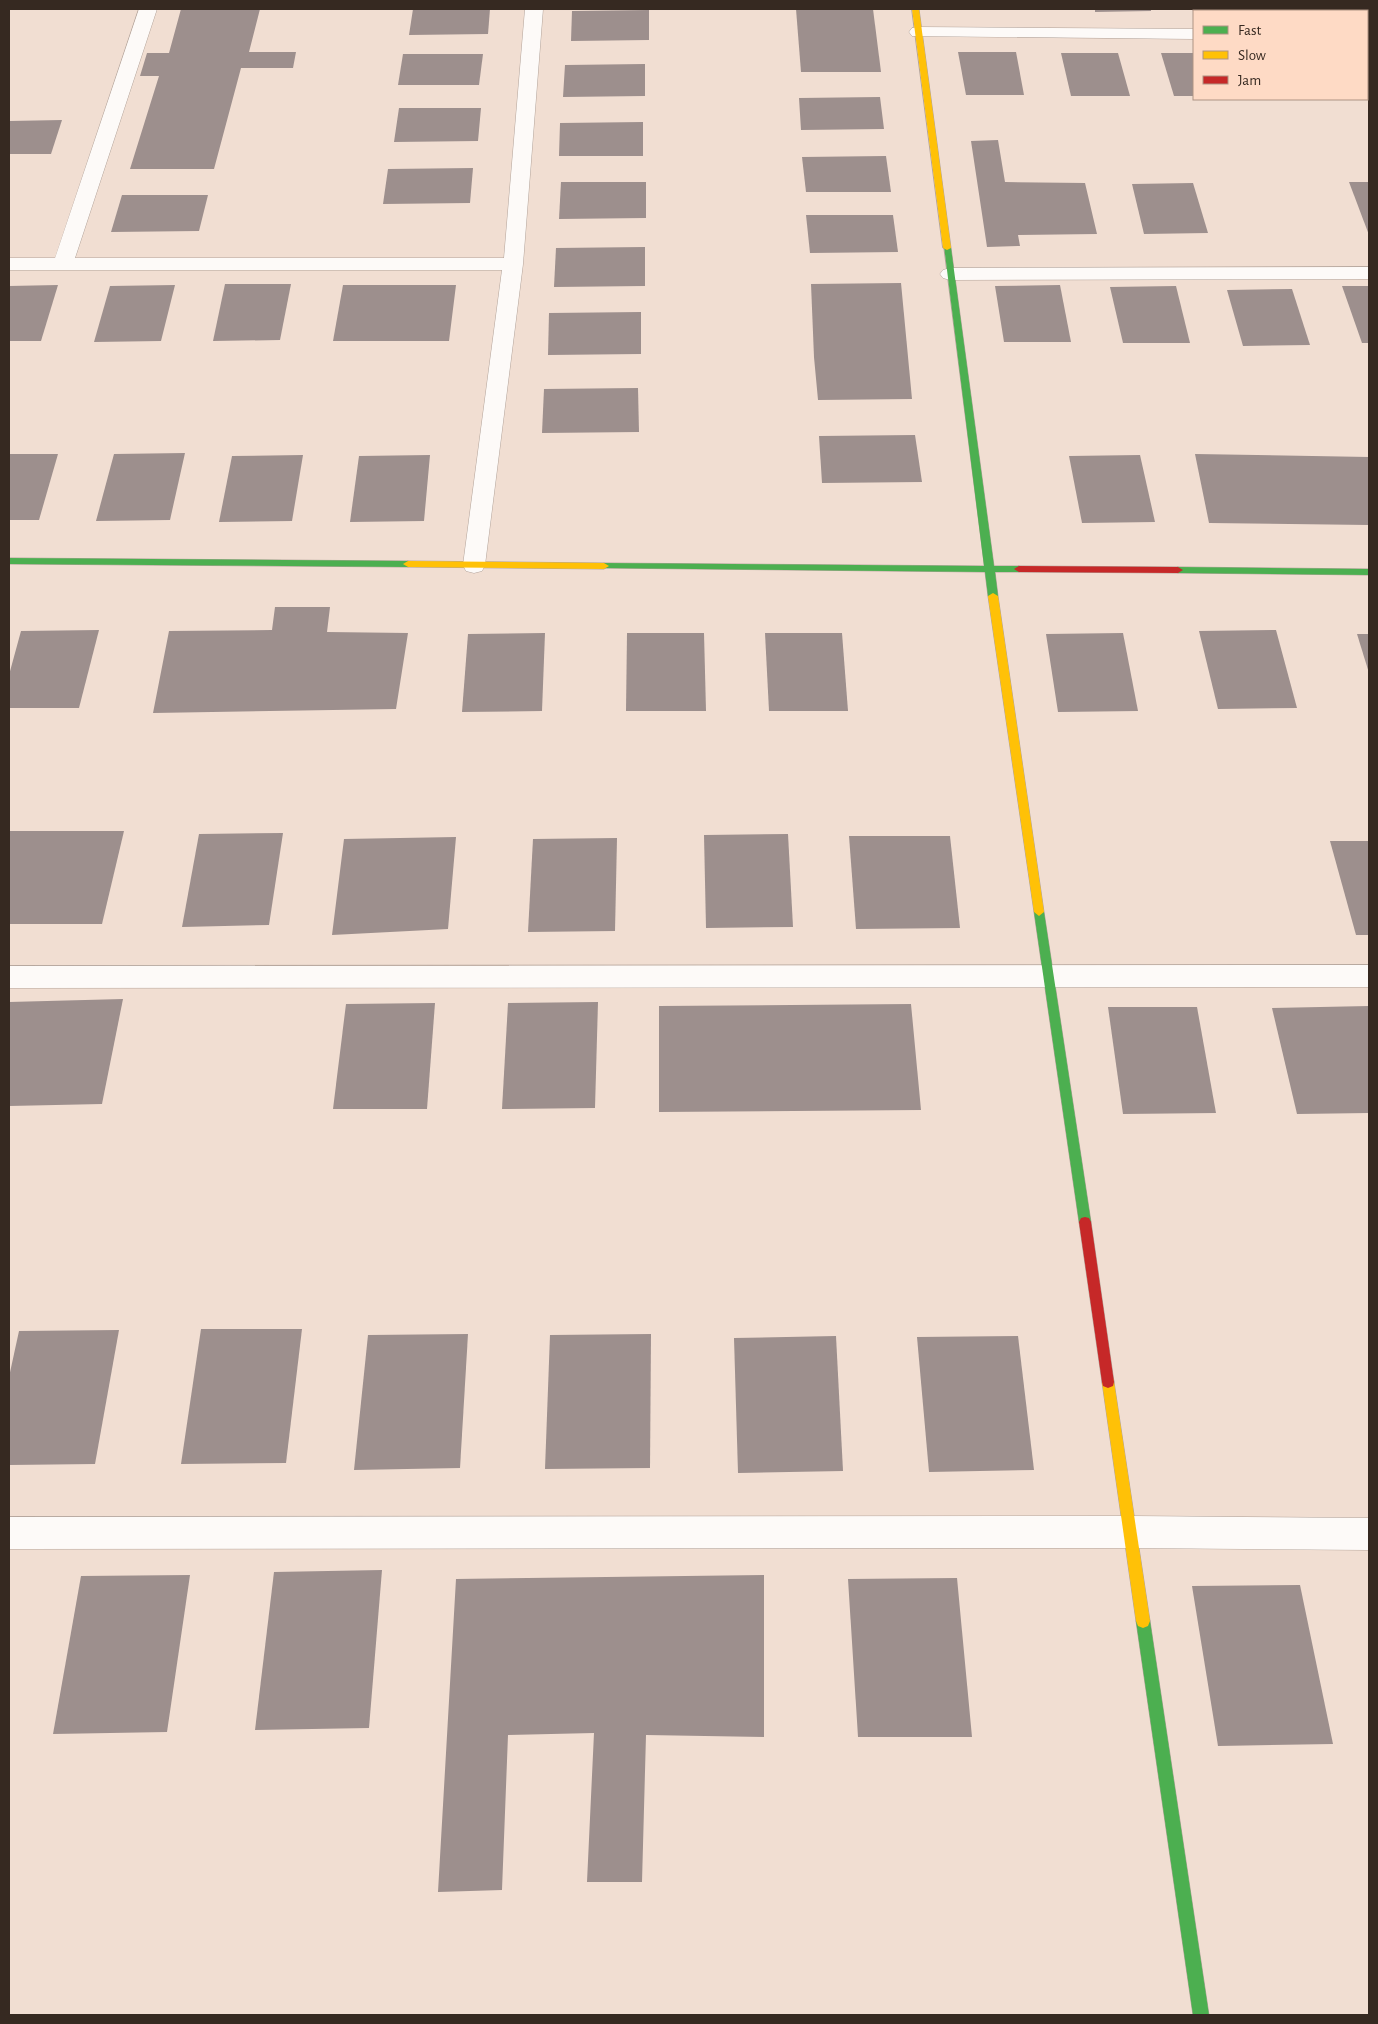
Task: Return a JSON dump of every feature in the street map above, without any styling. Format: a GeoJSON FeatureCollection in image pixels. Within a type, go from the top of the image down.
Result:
{"type":"FeatureCollection","features":[{"type":"Feature","properties":{"kind":"street"},"geometry":{"type":"LineString","coordinates":[[63,264],[148,9]]}},
{"type":"Feature","properties":{"kind":"street"},"geometry":{"type":"LineString","coordinates":[[474,565],[514,264],[534,9]]}},
{"type":"Feature","properties":{"kind":"street"},"geometry":{"type":"LineString","coordinates":[[915,9],[989,570],[1201,2015]]}},
{"type":"Feature","properties":{"kind":"street"},"geometry":{"type":"LineString","coordinates":[[918,32],[1193,34]]}},
{"type":"Feature","properties":{"kind":"street"},"geometry":{"type":"LineString","coordinates":[[9,264],[514,264]]}},
{"type":"Feature","properties":{"kind":"street"},"geometry":{"type":"LineString","coordinates":[[950,274],[1369,273]]}},
{"type":"Feature","properties":{"kind":"street"},"geometry":{"type":"LineString","coordinates":[[9,561],[1369,572]]}},
{"type":"Feature","properties":{"kind":"street"},"geometry":{"type":"LineString","coordinates":[[9,977],[1369,976]]}},
{"type":"Feature","properties":{"kind":"street"},"geometry":{"type":"LineString","coordinates":[[9,1533],[1130,1532],[1369,1534]]}},
{"type":"Feature","properties":{"kind":"building"},"geometry":{"type":"Polygon","coordinates":[[[181,9],[260,9],[249,52],[296,52],[293,68],[241,68],[214,169],[130,169],[159,76],[140,76],[147,53],[169,53],[181,9]]]}},
{"type":"Feature","properties":{"kind":"building"},"geometry":{"type":"Polygon","coordinates":[[[413,9],[490,9],[488,34],[409,35],[413,9]]]}},
{"type":"Feature","properties":{"kind":"building"},"geometry":{"type":"Polygon","coordinates":[[[796,9],[873,9],[881,72],[801,72],[796,9]]]}},
{"type":"Feature","properties":{"kind":"building"},"geometry":{"type":"Polygon","coordinates":[[[1095,9],[1151,9],[1151,11],[1095,12],[1095,9]]]}},
{"type":"Feature","properties":{"kind":"building"},"geometry":{"type":"Polygon","coordinates":[[[1192,9],[1296,9],[1193,10],[1192,9]]]}},
{"type":"Feature","properties":{"kind":"building"},"geometry":{"type":"Polygon","coordinates":[[[649,10],[649,40],[571,41],[572,11],[649,10]]]}},
{"type":"Feature","properties":{"kind":"building"},"geometry":{"type":"Polygon","coordinates":[[[958,52],[1016,52],[1024,95],[966,95],[958,52]]]}},
{"type":"Feature","properties":{"kind":"building"},"geometry":{"type":"Polygon","coordinates":[[[1061,53],[1118,53],[1130,96],[1071,96],[1061,53]]]}},
{"type":"Feature","properties":{"kind":"building"},"geometry":{"type":"Polygon","coordinates":[[[1161,53],[1193,53],[1193,96],[1174,96],[1161,53]]]}},
{"type":"Feature","properties":{"kind":"building"},"geometry":{"type":"Polygon","coordinates":[[[403,54],[483,54],[479,85],[398,85],[403,54]]]}},
{"type":"Feature","properties":{"kind":"building"},"geometry":{"type":"Polygon","coordinates":[[[645,64],[645,96],[563,97],[565,65],[645,64]]]}},
{"type":"Feature","properties":{"kind":"building"},"geometry":{"type":"Polygon","coordinates":[[[880,97],[884,129],[801,130],[799,98],[880,97]]]}},
{"type":"Feature","properties":{"kind":"building"},"geometry":{"type":"Polygon","coordinates":[[[399,108],[481,108],[478,141],[394,142],[399,108]]]}},
{"type":"Feature","properties":{"kind":"building"},"geometry":{"type":"Polygon","coordinates":[[[62,120],[51,154],[9,154],[9,121],[62,120]]]}},
{"type":"Feature","properties":{"kind":"building"},"geometry":{"type":"Polygon","coordinates":[[[643,122],[643,156],[559,156],[560,123],[643,122]]]}},
{"type":"Feature","properties":{"kind":"building"},"geometry":{"type":"Polygon","coordinates":[[[998,140],[1005,182],[1085,183],[1097,234],[1018,235],[1020,246],[987,247],[971,141],[998,140]]]}},
{"type":"Feature","properties":{"kind":"building"},"geometry":{"type":"Polygon","coordinates":[[[886,156],[891,192],[806,192],[802,157],[886,156]]]}},
{"type":"Feature","properties":{"kind":"building"},"geometry":{"type":"Polygon","coordinates":[[[473,168],[470,203],[383,204],[388,169],[473,168]]]}},
{"type":"Feature","properties":{"kind":"building"},"geometry":{"type":"Polygon","coordinates":[[[561,182],[646,182],[646,218],[559,219],[561,182]]]}},
{"type":"Feature","properties":{"kind":"building"},"geometry":{"type":"Polygon","coordinates":[[[1349,182],[1369,182],[1369,235],[1349,182]]]}},
{"type":"Feature","properties":{"kind":"building"},"geometry":{"type":"Polygon","coordinates":[[[1193,183],[1208,233],[1144,234],[1132,184],[1193,183]]]}},
{"type":"Feature","properties":{"kind":"building"},"geometry":{"type":"Polygon","coordinates":[[[122,195],[208,195],[199,231],[111,232],[122,195]]]}},
{"type":"Feature","properties":{"kind":"building"},"geometry":{"type":"Polygon","coordinates":[[[806,215],[893,215],[898,252],[810,253],[806,215]]]}},
{"type":"Feature","properties":{"kind":"building"},"geometry":{"type":"Polygon","coordinates":[[[645,247],[645,286],[554,287],[556,248],[645,247]]]}},
{"type":"Feature","properties":{"kind":"building"},"geometry":{"type":"Polygon","coordinates":[[[901,283],[912,399],[818,400],[811,284],[901,283]]]}},
{"type":"Feature","properties":{"kind":"building"},"geometry":{"type":"Polygon","coordinates":[[[225,284],[291,284],[280,340],[213,341],[225,284]]]}},
{"type":"Feature","properties":{"kind":"building"},"geometry":{"type":"Polygon","coordinates":[[[58,285],[41,341],[9,341],[9,286],[58,285]]]}},
{"type":"Feature","properties":{"kind":"building"},"geometry":{"type":"Polygon","coordinates":[[[175,285],[161,341],[94,342],[110,286],[175,285]]]}},
{"type":"Feature","properties":{"kind":"building"},"geometry":{"type":"Polygon","coordinates":[[[343,285],[456,285],[449,341],[333,341],[343,285]]]}},
{"type":"Feature","properties":{"kind":"building"},"geometry":{"type":"Polygon","coordinates":[[[1060,285],[1071,342],[1004,342],[995,286],[1060,285]]]}},
{"type":"Feature","properties":{"kind":"building"},"geometry":{"type":"Polygon","coordinates":[[[1176,286],[1190,343],[1123,343],[1110,287],[1176,286]]]}},
{"type":"Feature","properties":{"kind":"building"},"geometry":{"type":"Polygon","coordinates":[[[1342,286],[1369,286],[1369,343],[1362,343],[1342,286]]]}},
{"type":"Feature","properties":{"kind":"building"},"geometry":{"type":"Polygon","coordinates":[[[1292,289],[1310,345],[1243,346],[1227,290],[1292,289]]]}},
{"type":"Feature","properties":{"kind":"building"},"geometry":{"type":"Polygon","coordinates":[[[641,312],[641,354],[548,355],[549,313],[641,312]]]}},
{"type":"Feature","properties":{"kind":"building"},"geometry":{"type":"Polygon","coordinates":[[[638,388],[639,432],[542,433],[544,389],[638,388]]]}},
{"type":"Feature","properties":{"kind":"building"},"geometry":{"type":"Polygon","coordinates":[[[915,435],[922,482],[822,483],[819,436],[915,435]]]}},
{"type":"Feature","properties":{"kind":"building"},"geometry":{"type":"Polygon","coordinates":[[[185,453],[170,520],[96,521],[114,454],[185,453]]]}},
{"type":"Feature","properties":{"kind":"building"},"geometry":{"type":"Polygon","coordinates":[[[9,454],[58,454],[39,520],[9,520],[9,454]]]}},
{"type":"Feature","properties":{"kind":"building"},"geometry":{"type":"Polygon","coordinates":[[[1195,454],[1369,457],[1369,525],[1209,523],[1195,454]]]}},
{"type":"Feature","properties":{"kind":"building"},"geometry":{"type":"Polygon","coordinates":[[[303,455],[292,521],[219,522],[232,456],[303,455]]]}},
{"type":"Feature","properties":{"kind":"building"},"geometry":{"type":"Polygon","coordinates":[[[430,455],[424,521],[350,522],[359,456],[430,455]]]}},
{"type":"Feature","properties":{"kind":"building"},"geometry":{"type":"Polygon","coordinates":[[[1140,455],[1155,522],[1082,523],[1069,456],[1140,455]]]}},
{"type":"Feature","properties":{"kind":"building"},"geometry":{"type":"Polygon","coordinates":[[[275,607],[330,607],[327,632],[408,633],[396,709],[153,713],[169,631],[272,630],[275,607]]]}},
{"type":"Feature","properties":{"kind":"building"},"geometry":{"type":"Polygon","coordinates":[[[99,630],[79,708],[9,708],[9,675],[21,631],[99,630]]]}},
{"type":"Feature","properties":{"kind":"building"},"geometry":{"type":"Polygon","coordinates":[[[1276,630],[1297,708],[1218,709],[1199,631],[1276,630]]]}},
{"type":"Feature","properties":{"kind":"building"},"geometry":{"type":"Polygon","coordinates":[[[545,633],[542,711],[462,712],[468,634],[545,633]]]}},
{"type":"Feature","properties":{"kind":"building"},"geometry":{"type":"Polygon","coordinates":[[[627,633],[704,633],[706,711],[626,711],[627,633]]]}},
{"type":"Feature","properties":{"kind":"building"},"geometry":{"type":"Polygon","coordinates":[[[765,633],[842,633],[848,711],[769,711],[765,633]]]}},
{"type":"Feature","properties":{"kind":"building"},"geometry":{"type":"Polygon","coordinates":[[[1123,633],[1138,711],[1058,712],[1046,634],[1123,633]]]}},
{"type":"Feature","properties":{"kind":"building"},"geometry":{"type":"Polygon","coordinates":[[[1357,634],[1369,634],[1369,673],[1357,634]]]}},
{"type":"Feature","properties":{"kind":"building"},"geometry":{"type":"Polygon","coordinates":[[[9,831],[124,831],[102,924],[9,924],[9,831]]]}},
{"type":"Feature","properties":{"kind":"building"},"geometry":{"type":"Polygon","coordinates":[[[283,833],[269,925],[182,927],[199,834],[283,833]]]}},
{"type":"Feature","properties":{"kind":"building"},"geometry":{"type":"Polygon","coordinates":[[[788,834],[793,927],[706,928],[704,835],[788,834]]]}},
{"type":"Feature","properties":{"kind":"building"},"geometry":{"type":"Polygon","coordinates":[[[849,836],[950,836],[960,928],[856,929],[849,836]]]}},
{"type":"Feature","properties":{"kind":"building"},"geometry":{"type":"Polygon","coordinates":[[[456,837],[448,929],[332,935],[344,839],[456,837]]]}},
{"type":"Feature","properties":{"kind":"building"},"geometry":{"type":"Polygon","coordinates":[[[617,838],[615,931],[528,932],[533,839],[617,838]]]}},
{"type":"Feature","properties":{"kind":"building"},"geometry":{"type":"Polygon","coordinates":[[[1330,841],[1369,841],[1369,935],[1356,935],[1330,841]]]}},
{"type":"Feature","properties":{"kind":"building"},"geometry":{"type":"Polygon","coordinates":[[[123,999],[102,1104],[9,1106],[9,1002],[123,999]]]}},
{"type":"Feature","properties":{"kind":"building"},"geometry":{"type":"Polygon","coordinates":[[[598,1002],[595,1108],[502,1109],[508,1003],[598,1002]]]}},
{"type":"Feature","properties":{"kind":"building"},"geometry":{"type":"Polygon","coordinates":[[[435,1003],[427,1109],[333,1109],[346,1004],[435,1003]]]}},
{"type":"Feature","properties":{"kind":"building"},"geometry":{"type":"Polygon","coordinates":[[[911,1004],[921,1110],[659,1112],[659,1006],[911,1004]]]}},
{"type":"Feature","properties":{"kind":"building"},"geometry":{"type":"Polygon","coordinates":[[[1369,1006],[1369,1113],[1297,1114],[1272,1008],[1369,1006]]]}},
{"type":"Feature","properties":{"kind":"building"},"geometry":{"type":"Polygon","coordinates":[[[1108,1007],[1197,1007],[1216,1113],[1123,1114],[1108,1007]]]}},
{"type":"Feature","properties":{"kind":"building"},"geometry":{"type":"Polygon","coordinates":[[[201,1329],[302,1329],[286,1463],[181,1464],[201,1329]]]}},
{"type":"Feature","properties":{"kind":"building"},"geometry":{"type":"Polygon","coordinates":[[[119,1330],[95,1464],[9,1465],[9,1377],[19,1331],[119,1330]]]}},
{"type":"Feature","properties":{"kind":"building"},"geometry":{"type":"Polygon","coordinates":[[[468,1334],[460,1468],[354,1470],[368,1335],[468,1334]]]}},
{"type":"Feature","properties":{"kind":"building"},"geometry":{"type":"Polygon","coordinates":[[[651,1334],[650,1468],[545,1469],[550,1335],[651,1334]]]}},
{"type":"Feature","properties":{"kind":"building"},"geometry":{"type":"Polygon","coordinates":[[[836,1336],[843,1471],[738,1473],[734,1338],[836,1336]]]}},
{"type":"Feature","properties":{"kind":"building"},"geometry":{"type":"Polygon","coordinates":[[[1018,1336],[1034,1470],[929,1472],[917,1337],[1018,1336]]]}},
{"type":"Feature","properties":{"kind":"building"},"geometry":{"type":"Polygon","coordinates":[[[382,1570],[369,1728],[255,1730],[274,1572],[382,1570]]]}},
{"type":"Feature","properties":{"kind":"building"},"geometry":{"type":"Polygon","coordinates":[[[190,1575],[167,1732],[53,1734],[81,1576],[190,1575]]]}},
{"type":"Feature","properties":{"kind":"building"},"geometry":{"type":"Polygon","coordinates":[[[764,1575],[764,1737],[646,1735],[642,1882],[587,1882],[594,1733],[508,1735],[502,1890],[438,1892],[456,1579],[764,1575]]]}},
{"type":"Feature","properties":{"kind":"building"},"geometry":{"type":"Polygon","coordinates":[[[957,1578],[972,1737],[858,1737],[848,1579],[957,1578]]]}},
{"type":"Feature","properties":{"kind":"building"},"geometry":{"type":"Polygon","coordinates":[[[1300,1585],[1333,1744],[1218,1746],[1192,1586],[1300,1585]]]}},
{"type":"Feature","properties":{"kind":"traffic: fast"},"geometry":{"type":"LineString","coordinates":[[947,248],[993,596]]}},
{"type":"Feature","properties":{"kind":"traffic: fast"},"geometry":{"type":"LineString","coordinates":[[9,561],[408,564]]}},
{"type":"Feature","properties":{"kind":"traffic: fast"},"geometry":{"type":"LineString","coordinates":[[604,566],[1019,569]]}},
{"type":"Feature","properties":{"kind":"traffic: fast"},"geometry":{"type":"LineString","coordinates":[[1178,570],[1369,572]]}},
{"type":"Feature","properties":{"kind":"traffic: fast"},"geometry":{"type":"LineString","coordinates":[[1039,912],[1085,1222]]}},
{"type":"Feature","properties":{"kind":"traffic: fast"},"geometry":{"type":"LineString","coordinates":[[1143,1621],[1201,2015]]}},
{"type":"Feature","properties":{"kind":"traffic: slow"},"geometry":{"type":"LineString","coordinates":[[915,9],[947,248]]}},
{"type":"Feature","properties":{"kind":"traffic: slow"},"geometry":{"type":"LineString","coordinates":[[408,564],[604,566]]}},
{"type":"Feature","properties":{"kind":"traffic: slow"},"geometry":{"type":"LineString","coordinates":[[993,596],[1039,912]]}},
{"type":"Feature","properties":{"kind":"traffic: slow"},"geometry":{"type":"LineString","coordinates":[[1108,1382],[1143,1621]]}},
{"type":"Feature","properties":{"kind":"traffic: jam"},"geometry":{"type":"LineString","coordinates":[[1019,569],[1178,570]]}},
{"type":"Feature","properties":{"kind":"traffic: jam"},"geometry":{"type":"LineString","coordinates":[[1085,1222],[1108,1382]]}}]}
